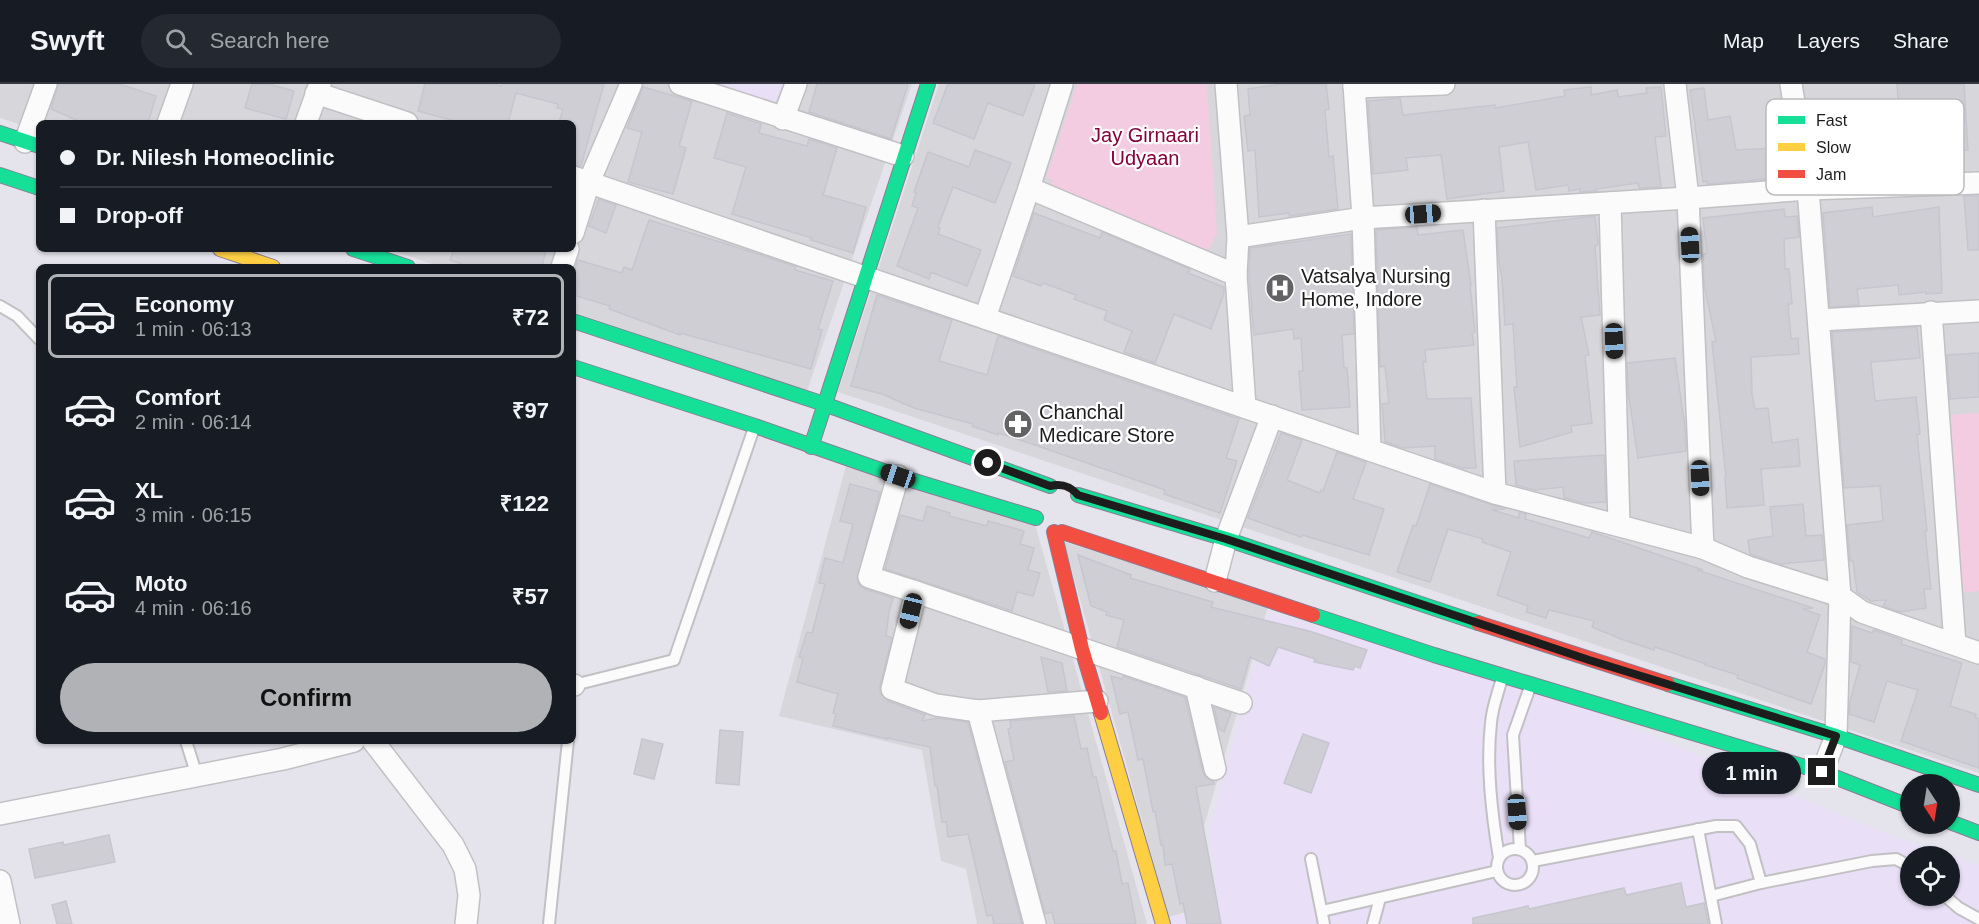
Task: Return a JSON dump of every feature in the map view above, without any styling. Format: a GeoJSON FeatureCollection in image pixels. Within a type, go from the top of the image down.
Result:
{"type":"FeatureCollection","features":[{"type":"Feature","properties":{"kind":"street"},"geometry":{"type":"LineString","coordinates":[[38,120],[46,84]]}},
{"type":"Feature","properties":{"kind":"street"},"geometry":{"type":"LineString","coordinates":[[169,120],[182,84]]}},
{"type":"Feature","properties":{"kind":"street"},"geometry":{"type":"LineString","coordinates":[[576,213],[581,179],[631,84]]}},
{"type":"Feature","properties":{"kind":"street"},"geometry":{"type":"LineString","coordinates":[[680,84],[903,156]]}},
{"type":"Feature","properties":{"kind":"street"},"geometry":{"type":"LineString","coordinates":[[783,119],[796,84]]}},
{"type":"Feature","properties":{"kind":"street"},"geometry":{"type":"LineString","coordinates":[[811,447],[928,84]]}},
{"type":"Feature","properties":{"kind":"street"},"geometry":{"type":"LineString","coordinates":[[985,318],[1062,84]]}},
{"type":"Feature","properties":{"kind":"street"},"geometry":{"type":"LineString","coordinates":[[1226,84],[1238,237],[1236,274],[1245,407]]}},
{"type":"Feature","properties":{"kind":"street"},"geometry":{"type":"LineString","coordinates":[[1370,450],[1363,218],[1354,85],[1443,84]]}},
{"type":"Feature","properties":{"kind":"street"},"geometry":{"type":"LineString","coordinates":[[1674,84],[1688,198],[1703,548]]}},
{"type":"Feature","properties":{"kind":"street"},"geometry":{"type":"LineString","coordinates":[[1791,84],[1793,99]]}},
{"type":"Feature","properties":{"kind":"street"},"geometry":{"type":"LineString","coordinates":[[307,120],[318,89],[399,120]]}},
{"type":"Feature","properties":{"kind":"street"},"geometry":{"type":"LineString","coordinates":[[0,133],[32,144],[36,127]]}},
{"type":"Feature","properties":{"kind":"street"},"geometry":{"type":"LineString","coordinates":[[0,175],[36,187]]}},
{"type":"Feature","properties":{"kind":"street"},"geometry":{"type":"LineString","coordinates":[[581,179],[1495,493],[1703,548],[1748,567],[1840,596],[1862,612],[1979,652]]}},
{"type":"Feature","properties":{"kind":"street"},"geometry":{"type":"LineString","coordinates":[[1964,184],[1979,183]]}},
{"type":"Feature","properties":{"kind":"street"},"geometry":{"type":"LineString","coordinates":[[1029,188],[1236,274]]}},
{"type":"Feature","properties":{"kind":"street"},"geometry":{"type":"LineString","coordinates":[[1238,237],[1363,218],[1766,192]]}},
{"type":"Feature","properties":{"kind":"street"},"geometry":{"type":"LineString","coordinates":[[1809,195],[1840,596],[1836,736],[1822,772]]}},
{"type":"Feature","properties":{"kind":"street"},"geometry":{"type":"LineString","coordinates":[[1610,203],[1619,525]]}},
{"type":"Feature","properties":{"kind":"street"},"geometry":{"type":"LineString","coordinates":[[1484,210],[1495,493]]}},
{"type":"Feature","properties":{"kind":"street"},"geometry":{"type":"LineString","coordinates":[[229,252],[264,264]]}},
{"type":"Feature","properties":{"kind":"street"},"geometry":{"type":"LineString","coordinates":[[362,252],[399,264]]}},
{"type":"Feature","properties":{"kind":"street"},"geometry":{"type":"LineString","coordinates":[[1820,320],[1979,310]]}},
{"type":"Feature","properties":{"kind":"street"},"geometry":{"type":"LineString","coordinates":[[1931,312],[1955,644]]}},
{"type":"Feature","properties":{"kind":"street"},"geometry":{"type":"LineString","coordinates":[[576,322],[824,404],[1050,486]]}},
{"type":"Feature","properties":{"kind":"street"},"geometry":{"type":"LineString","coordinates":[[576,369],[755,426],[898,476],[1036,518],[1046,530],[1215,581],[1434,655],[1822,772],[1900,803]]}},
{"type":"Feature","properties":{"kind":"street"},"geometry":{"type":"LineString","coordinates":[[1215,581],[1226,539],[1272,416]]}},
{"type":"Feature","properties":{"kind":"street"},"geometry":{"type":"LineString","coordinates":[[898,476],[868,577],[1240,703]]}},
{"type":"Feature","properties":{"kind":"street"},"geometry":{"type":"LineString","coordinates":[[1036,518],[1036,499],[1050,486],[1058,484],[1066,486],[1078,495],[1226,539],[1589,660],[1836,736],[1979,785]]}},
{"type":"Feature","properties":{"kind":"street"},"geometry":{"type":"LineString","coordinates":[[1078,495],[1082,502],[1082,510]]}},
{"type":"Feature","properties":{"kind":"street"},"geometry":{"type":"LineString","coordinates":[[1058,532],[1070,530],[1076,525]]}},
{"type":"Feature","properties":{"kind":"street"},"geometry":{"type":"LineString","coordinates":[[1058,532],[1082,649],[1163,924]]}},
{"type":"Feature","properties":{"kind":"street"},"geometry":{"type":"LineString","coordinates":[[916,592],[892,689],[936,705],[978,711],[1098,700]]}},
{"type":"Feature","properties":{"kind":"street"},"geometry":{"type":"LineString","coordinates":[[1196,687],[1215,769]]}},
{"type":"Feature","properties":{"kind":"street"},"geometry":{"type":"LineString","coordinates":[[978,711],[1035,924]]}},
{"type":"Feature","properties":{"kind":"street"},"geometry":{"type":"LineString","coordinates":[[0,814],[283,759],[342,744]]}},
{"type":"Feature","properties":{"kind":"street"},"geometry":{"type":"LineString","coordinates":[[375,744],[453,845],[465,869],[469,895],[466,924]]}},
{"type":"Feature","properties":{"kind":"street"},"geometry":{"type":"LineString","coordinates":[[1960,826],[1979,834]]}},
{"type":"Feature","properties":{"kind":"street"},"geometry":{"type":"LineString","coordinates":[[0,881],[9,924]]}},
{"type":"Feature","properties":{"kind":"lane"},"geometry":{"type":"LineString","coordinates":[[0,306],[17,316],[36,336]]}},
{"type":"Feature","properties":{"kind":"lane"},"geometry":{"type":"LineString","coordinates":[[576,684],[674,660],[755,426]]}},
{"type":"Feature","properties":{"kind":"lane"},"geometry":{"type":"LineString","coordinates":[[1499,858],[1508,850],[1520,849],[1533,861],[1533,873],[1521,885],[1508,885],[1497,871],[1499,858],[1492,814],[1490,743],[1493,708],[1503,675]]}},
{"type":"Feature","properties":{"kind":"lane"},"geometry":{"type":"LineString","coordinates":[[1520,849],[1513,735],[1532,684]]}},
{"type":"Feature","properties":{"kind":"lane"},"geometry":{"type":"LineString","coordinates":[[187,744],[197,776]]}},
{"type":"Feature","properties":{"kind":"lane"},"geometry":{"type":"LineString","coordinates":[[549,924],[568,744]]}},
{"type":"Feature","properties":{"kind":"lane"},"geometry":{"type":"LineString","coordinates":[[1533,861],[1716,826],[1736,826],[1750,844],[1761,883]]}},
{"type":"Feature","properties":{"kind":"lane"},"geometry":{"type":"LineString","coordinates":[[1698,830],[1716,924]]}},
{"type":"Feature","properties":{"kind":"lane"},"geometry":{"type":"LineString","coordinates":[[1311,859],[1324,924]]}},
{"type":"Feature","properties":{"kind":"lane"},"geometry":{"type":"LineString","coordinates":[[1710,896],[1761,883],[1872,861],[1896,859],[1900,861]]}},
{"type":"Feature","properties":{"kind":"lane"},"geometry":{"type":"LineString","coordinates":[[1322,911],[1497,871]]}},
{"type":"Feature","properties":{"kind":"lane"},"geometry":{"type":"LineString","coordinates":[[1373,924],[1380,898]]}},
{"type":"Feature","properties":{"kind":"lane"},"geometry":{"type":"LineString","coordinates":[[1957,906],[1979,919]]}},
{"type":"Feature","properties":{"kind":"shaded area"},"geometry":{"type":"Polygon","coordinates":[[[0,84],[912,84],[807,391],[576,313],[576,264],[432,264],[396,252],[576,252],[576,120],[36,120],[36,130],[0,118],[0,84]]]}},
{"type":"Feature","properties":{"kind":"shaded area"},"geometry":{"type":"Polygon","coordinates":[[[714,84],[783,84],[775,104],[714,84]]]}},
{"type":"Feature","properties":{"kind":"shaded area"},"geometry":{"type":"Polygon","coordinates":[[[939,84],[1979,84],[1979,773],[838,392],[939,84]]]}},
{"type":"Feature","properties":{"kind":"shaded area"},"geometry":{"type":"Polygon","coordinates":[[[846,466],[1035,524],[1147,924],[977,924],[966,869],[941,861],[922,750],[779,716],[846,466]]]}},
{"type":"Feature","properties":{"kind":"shaded area"},"geometry":{"type":"Polygon","coordinates":[[[1064,542],[1268,606],[1202,833],[1216,903],[1169,917],[1064,542]]]}},
{"type":"Feature","properties":{"kind":"shaded area"},"geometry":{"type":"Polygon","coordinates":[[[1269,612],[1579,705],[1887,834],[1923,846],[1900,846],[1900,906],[1960,906],[1960,859],[1979,865],[1979,924],[1166,924],[1164,919],[1219,905],[1209,832],[1269,612]]]}},
{"type":"Feature","properties":{"kind":"green space","name":"Jay Girnaari Udyaan"},"geometry":{"type":"Polygon","coordinates":[[[1077,84],[1207,84],[1217,234],[1206,253],[1050,186],[1052,180],[1046,178],[1077,84]]]}},
{"type":"Feature","properties":{"kind":"green space"},"geometry":{"type":"Polygon","coordinates":[[[1979,413],[1979,591],[1959,593],[1950,415],[1979,413]]]}},
{"type":"Feature","properties":{"kind":"building"},"geometry":{"type":"Polygon","coordinates":[[[58,84],[119,84],[156,96],[149,120],[76,120],[51,109],[58,84]]]}},
{"type":"Feature","properties":{"kind":"building"},"geometry":{"type":"Polygon","coordinates":[[[252,84],[269,84],[294,91],[286,119],[245,108],[252,84]]]}},
{"type":"Feature","properties":{"kind":"building"},"geometry":{"type":"Polygon","coordinates":[[[425,84],[494,84],[501,86],[502,84],[604,84],[581,166],[576,165],[576,120],[560,120],[563,109],[557,108],[558,104],[516,93],[509,120],[451,120],[418,111],[425,84]]]}},
{"type":"Feature","properties":{"kind":"building"},"geometry":{"type":"Polygon","coordinates":[[[817,84],[908,84],[891,139],[809,112],[817,84]]]}},
{"type":"Feature","properties":{"kind":"building"},"geometry":{"type":"Polygon","coordinates":[[[948,84],[1035,84],[1023,116],[988,103],[974,139],[933,123],[948,84]]]}},
{"type":"Feature","properties":{"kind":"building"},"geometry":{"type":"Polygon","coordinates":[[[1282,84],[1326,84],[1329,109],[1325,110],[1329,157],[1333,156],[1338,209],[1289,216],[1289,213],[1259,217],[1255,150],[1248,151],[1244,116],[1250,115],[1248,89],[1282,84]]]}},
{"type":"Feature","properties":{"kind":"building"},"geometry":{"type":"Polygon","coordinates":[[[1897,84],[1964,84],[1968,150],[1964,150],[1964,99],[1898,99],[1897,84]]]}},
{"type":"Feature","properties":{"kind":"building"},"geometry":{"type":"Polygon","coordinates":[[[643,87],[692,101],[679,146],[686,148],[673,194],[628,182],[642,132],[627,128],[643,87]]]}},
{"type":"Feature","properties":{"kind":"building"},"geometry":{"type":"Polygon","coordinates":[[[1591,87],[1591,95],[1617,90],[1618,97],[1647,93],[1646,88],[1661,87],[1666,136],[1655,137],[1661,187],[1639,188],[1638,183],[1596,189],[1597,191],[1580,192],[1580,189],[1569,191],[1568,185],[1536,190],[1528,142],[1499,147],[1504,191],[1447,199],[1441,155],[1406,158],[1408,170],[1373,174],[1368,101],[1400,98],[1403,115],[1495,105],[1495,108],[1565,96],[1564,90],[1591,87]]]}},
{"type":"Feature","properties":{"kind":"building"},"geometry":{"type":"Polygon","coordinates":[[[1704,88],[1708,120],[1730,116],[1736,150],[1766,148],[1766,179],[1707,184],[1707,181],[1703,182],[1690,90],[1704,88]]]}},
{"type":"Feature","properties":{"kind":"building"},"geometry":{"type":"Polygon","coordinates":[[[727,113],[761,124],[759,133],[807,146],[809,139],[837,148],[823,195],[866,207],[853,253],[732,214],[746,167],[714,158],[727,113]]]}},
{"type":"Feature","properties":{"kind":"building"},"geometry":{"type":"Polygon","coordinates":[[[975,150],[1011,163],[995,203],[953,187],[938,227],[940,228],[938,234],[981,250],[967,286],[931,272],[929,279],[897,266],[918,208],[912,206],[916,193],[914,192],[928,152],[969,167],[975,150]]]}},
{"type":"Feature","properties":{"kind":"building"},"geometry":{"type":"Polygon","coordinates":[[[1964,196],[1979,196],[1979,250],[1968,250],[1964,196]]]}},
{"type":"Feature","properties":{"kind":"building"},"geometry":{"type":"Polygon","coordinates":[[[599,199],[616,205],[606,233],[589,226],[599,199]]]}},
{"type":"Feature","properties":{"kind":"building"},"geometry":{"type":"Polygon","coordinates":[[[1872,207],[1873,217],[1939,207],[1942,293],[1899,295],[1898,285],[1857,289],[1859,305],[1830,307],[1823,213],[1872,207]]]}},
{"type":"Feature","properties":{"kind":"building"},"geometry":{"type":"Polygon","coordinates":[[[1784,209],[1785,217],[1797,216],[1799,237],[1784,239],[1785,269],[1789,269],[1792,304],[1788,304],[1791,339],[1798,338],[1799,354],[1751,357],[1752,394],[1755,409],[1768,408],[1772,443],[1798,439],[1800,466],[1761,469],[1764,505],[1727,508],[1712,342],[1716,341],[1704,285],[1703,254],[1707,253],[1703,218],[1784,209]]]}},
{"type":"Feature","properties":{"kind":"building"},"geometry":{"type":"Polygon","coordinates":[[[1034,213],[1100,238],[1102,232],[1190,269],[1188,273],[1224,287],[1211,329],[1174,314],[1155,363],[1124,352],[1132,331],[1104,320],[1107,311],[1074,299],[1076,295],[1043,283],[1041,286],[1013,276],[1034,213]]]}},
{"type":"Feature","properties":{"kind":"building"},"geometry":{"type":"Polygon","coordinates":[[[1595,216],[1600,315],[1581,317],[1589,355],[1585,356],[1592,423],[1571,426],[1572,432],[1520,447],[1514,387],[1517,387],[1513,324],[1505,325],[1497,228],[1595,216]]]}},
{"type":"Feature","properties":{"kind":"building"},"geometry":{"type":"Polygon","coordinates":[[[649,220],[755,253],[796,267],[795,270],[833,281],[818,329],[822,330],[811,369],[680,333],[680,335],[609,309],[610,306],[576,296],[578,260],[622,273],[624,267],[632,270],[649,220]]]}},
{"type":"Feature","properties":{"kind":"building"},"geometry":{"type":"Polygon","coordinates":[[[1417,227],[1418,235],[1463,230],[1471,285],[1474,345],[1425,350],[1426,362],[1423,362],[1427,399],[1471,398],[1476,468],[1462,468],[1435,459],[1435,446],[1404,448],[1385,442],[1382,404],[1389,403],[1385,366],[1380,367],[1376,230],[1417,227]]]}},
{"type":"Feature","properties":{"kind":"building"},"geometry":{"type":"Polygon","coordinates":[[[1351,234],[1354,334],[1342,335],[1350,407],[1302,410],[1299,371],[1303,371],[1301,338],[1294,339],[1293,329],[1254,335],[1249,275],[1250,248],[1351,234]]]}},
{"type":"Feature","properties":{"kind":"building"},"geometry":{"type":"Polygon","coordinates":[[[453,252],[545,252],[543,264],[461,264],[450,260],[453,252]]]}},
{"type":"Feature","properties":{"kind":"building"},"geometry":{"type":"Polygon","coordinates":[[[877,295],[952,320],[939,361],[987,375],[998,336],[1239,419],[1226,458],[1237,461],[1220,513],[1164,494],[1165,490],[1032,444],[998,433],[998,435],[972,426],[973,424],[914,408],[882,394],[851,386],[877,295]]]}},
{"type":"Feature","properties":{"kind":"building"},"geometry":{"type":"Polygon","coordinates":[[[1917,327],[1920,358],[1871,362],[1875,401],[1916,397],[1920,434],[1917,434],[1931,589],[1924,589],[1926,608],[1899,612],[1883,606],[1886,600],[1871,601],[1857,592],[1853,561],[1850,561],[1847,525],[1883,521],[1880,486],[1844,488],[1832,332],[1917,327]]]}},
{"type":"Feature","properties":{"kind":"building"},"geometry":{"type":"Polygon","coordinates":[[[1979,353],[1979,397],[1950,399],[1947,355],[1979,353]]]}},
{"type":"Feature","properties":{"kind":"building"},"geometry":{"type":"Polygon","coordinates":[[[1675,358],[1685,427],[1686,451],[1638,458],[1628,391],[1627,363],[1675,358]]]}},
{"type":"Feature","properties":{"kind":"building"},"geometry":{"type":"Polygon","coordinates":[[[1281,433],[1302,440],[1287,480],[1320,493],[1321,490],[1323,491],[1337,452],[1366,462],[1353,499],[1384,509],[1369,555],[1302,535],[1301,537],[1248,518],[1281,433]]]}},
{"type":"Feature","properties":{"kind":"building"},"geometry":{"type":"Polygon","coordinates":[[[1604,455],[1606,502],[1584,503],[1564,498],[1563,487],[1535,490],[1516,485],[1514,461],[1604,455]]]}},
{"type":"Feature","properties":{"kind":"building"},"geometry":{"type":"Polygon","coordinates":[[[850,484],[880,492],[857,579],[859,585],[865,589],[893,598],[886,636],[892,638],[880,693],[888,701],[925,715],[922,721],[938,718],[968,722],[1022,924],[994,924],[992,915],[987,916],[968,834],[948,837],[946,822],[942,822],[930,747],[833,726],[836,714],[833,713],[838,694],[797,682],[803,658],[799,657],[807,632],[812,633],[825,584],[819,583],[825,558],[843,563],[853,524],[840,521],[850,484]]]}},
{"type":"Feature","properties":{"kind":"building"},"geometry":{"type":"Polygon","coordinates":[[[1430,484],[1505,509],[1492,510],[1519,518],[1519,512],[1526,514],[1525,519],[1589,538],[1592,532],[1813,608],[1803,609],[1820,615],[1807,652],[1825,659],[1825,664],[1811,704],[1737,678],[1738,675],[1706,664],[1655,647],[1654,650],[1621,639],[1592,627],[1594,621],[1549,610],[1546,618],[1526,612],[1528,606],[1497,595],[1511,552],[1482,542],[1483,539],[1448,529],[1430,582],[1397,572],[1430,484]]]}},
{"type":"Feature","properties":{"kind":"building"},"geometry":{"type":"Polygon","coordinates":[[[1803,504],[1806,536],[1822,535],[1824,560],[1779,564],[1750,554],[1748,540],[1773,536],[1770,507],[1803,504]]]}},
{"type":"Feature","properties":{"kind":"building"},"geometry":{"type":"Polygon","coordinates":[[[927,506],[950,513],[949,516],[987,526],[988,521],[1024,531],[1020,544],[1034,548],[1028,570],[1040,573],[1033,596],[1017,592],[1012,611],[885,569],[900,515],[923,521],[927,506]]]}},
{"type":"Feature","properties":{"kind":"building"},"geometry":{"type":"Polygon","coordinates":[[[1078,555],[1131,575],[1130,578],[1213,602],[1211,607],[1309,631],[1367,650],[1360,668],[1355,666],[1353,670],[1314,662],[1315,659],[1278,647],[1269,666],[1250,657],[1241,689],[1117,647],[1124,620],[1106,615],[1107,612],[1091,606],[1078,555]]]}},
{"type":"Feature","properties":{"kind":"building"},"geometry":{"type":"Polygon","coordinates":[[[1852,626],[1872,633],[1874,630],[1902,640],[1901,644],[1962,663],[1950,706],[1976,714],[1975,717],[1979,719],[1979,768],[1901,741],[1918,690],[1887,681],[1874,722],[1849,714],[1850,701],[1860,665],[1851,662],[1852,626]]]}},
{"type":"Feature","properties":{"kind":"building"},"geometry":{"type":"Polygon","coordinates":[[[1041,657],[1062,663],[1067,691],[1048,692],[1041,657]]]}},
{"type":"Feature","properties":{"kind":"building"},"geometry":{"type":"Polygon","coordinates":[[[1111,676],[1122,679],[1123,676],[1185,697],[1203,772],[1205,777],[1214,784],[1196,787],[1221,924],[1187,924],[1183,903],[1180,904],[1172,864],[1165,865],[1163,845],[1161,845],[1155,811],[1153,812],[1143,759],[1138,760],[1128,712],[1120,714],[1111,676]]]}},
{"type":"Feature","properties":{"kind":"building"},"geometry":{"type":"Polygon","coordinates":[[[1214,707],[1231,713],[1224,732],[1219,729],[1214,707]]]}},
{"type":"Feature","properties":{"kind":"building"},"geometry":{"type":"Polygon","coordinates":[[[1074,716],[1081,749],[1087,748],[1093,777],[1096,777],[1113,851],[1116,851],[1122,884],[1128,883],[1136,924],[1055,924],[1052,912],[1045,914],[1005,762],[1014,760],[1008,729],[1011,728],[1010,721],[1074,716]]]}},
{"type":"Feature","properties":{"kind":"building"},"geometry":{"type":"Polygon","coordinates":[[[720,730],[743,732],[739,785],[716,783],[720,730]]]}},
{"type":"Feature","properties":{"kind":"building"},"geometry":{"type":"Polygon","coordinates":[[[1303,734],[1329,743],[1311,793],[1284,783],[1303,734]]]}},
{"type":"Feature","properties":{"kind":"building"},"geometry":{"type":"Polygon","coordinates":[[[642,739],[663,744],[654,779],[634,774],[642,739]]]}},
{"type":"Feature","properties":{"kind":"building"},"geometry":{"type":"Polygon","coordinates":[[[109,835],[115,862],[35,878],[29,849],[63,842],[64,845],[109,835]]]}},
{"type":"Feature","properties":{"kind":"building"},"geometry":{"type":"Polygon","coordinates":[[[1681,883],[1686,907],[1704,903],[1708,924],[1473,924],[1473,918],[1528,906],[1529,909],[1624,888],[1626,895],[1681,883]]]}},
{"type":"Feature","properties":{"kind":"building"},"geometry":{"type":"Polygon","coordinates":[[[66,901],[72,924],[57,924],[52,905],[66,901]]]}},
{"type":"Feature","properties":{"kind":"traffic: fast"},"geometry":{"type":"LineString","coordinates":[[811,447],[928,84]]}},
{"type":"Feature","properties":{"kind":"traffic: fast"},"geometry":{"type":"LineString","coordinates":[[0,133],[36,145]]}},
{"type":"Feature","properties":{"kind":"traffic: fast"},"geometry":{"type":"LineString","coordinates":[[0,175],[36,187]]}},
{"type":"Feature","properties":{"kind":"traffic: fast"},"geometry":{"type":"LineString","coordinates":[[362,252],[399,264]]}},
{"type":"Feature","properties":{"kind":"traffic: fast"},"geometry":{"type":"LineString","coordinates":[[576,322],[824,404],[1050,486]]}},
{"type":"Feature","properties":{"kind":"traffic: fast"},"geometry":{"type":"LineString","coordinates":[[576,368],[755,426],[898,476],[1036,518]]}},
{"type":"Feature","properties":{"kind":"traffic: fast"},"geometry":{"type":"LineString","coordinates":[[1078,495],[1226,539],[1478,623]]}},
{"type":"Feature","properties":{"kind":"traffic: fast"},"geometry":{"type":"LineString","coordinates":[[1313,615],[1434,655],[1822,772],[1900,803]]}},
{"type":"Feature","properties":{"kind":"traffic: fast"},"geometry":{"type":"LineString","coordinates":[[1668,684],[1836,736],[1979,785]]}},
{"type":"Feature","properties":{"kind":"traffic: fast"},"geometry":{"type":"LineString","coordinates":[[1960,826],[1979,833]]}},
{"type":"Feature","properties":{"kind":"traffic: slow"},"geometry":{"type":"LineString","coordinates":[[229,252],[264,264]]}},
{"type":"Feature","properties":{"kind":"traffic: slow"},"geometry":{"type":"LineString","coordinates":[[1101,713],[1163,924]]}},
{"type":"Feature","properties":{"kind":"traffic: jam"},"geometry":{"type":"LineString","coordinates":[[1054,532],[1082,649],[1101,713]]}},
{"type":"Feature","properties":{"kind":"traffic: jam"},"geometry":{"type":"LineString","coordinates":[[1062,532],[1313,615]]}},
{"type":"Feature","properties":{"kind":"traffic: jam"},"geometry":{"type":"LineString","coordinates":[[1478,623],[1668,684]]}},
{"type":"Feature","properties":{"kind":"place","name":"Vatsalya Nursing Home, Indore"},"geometry":{"type":"Point","coordinates":[1280,288]}},
{"type":"Feature","properties":{"kind":"place","name":"Chanchal Medicare Store"},"geometry":{"type":"Point","coordinates":[1018,424]}},
{"type":"Feature","properties":{"kind":"route"},"geometry":{"type":"LineString","coordinates":[[988,463],[1050,486],[1058,484],[1066,486],[1078,495],[1226,539],[1589,660],[1836,736],[1822,772]]}}]}
